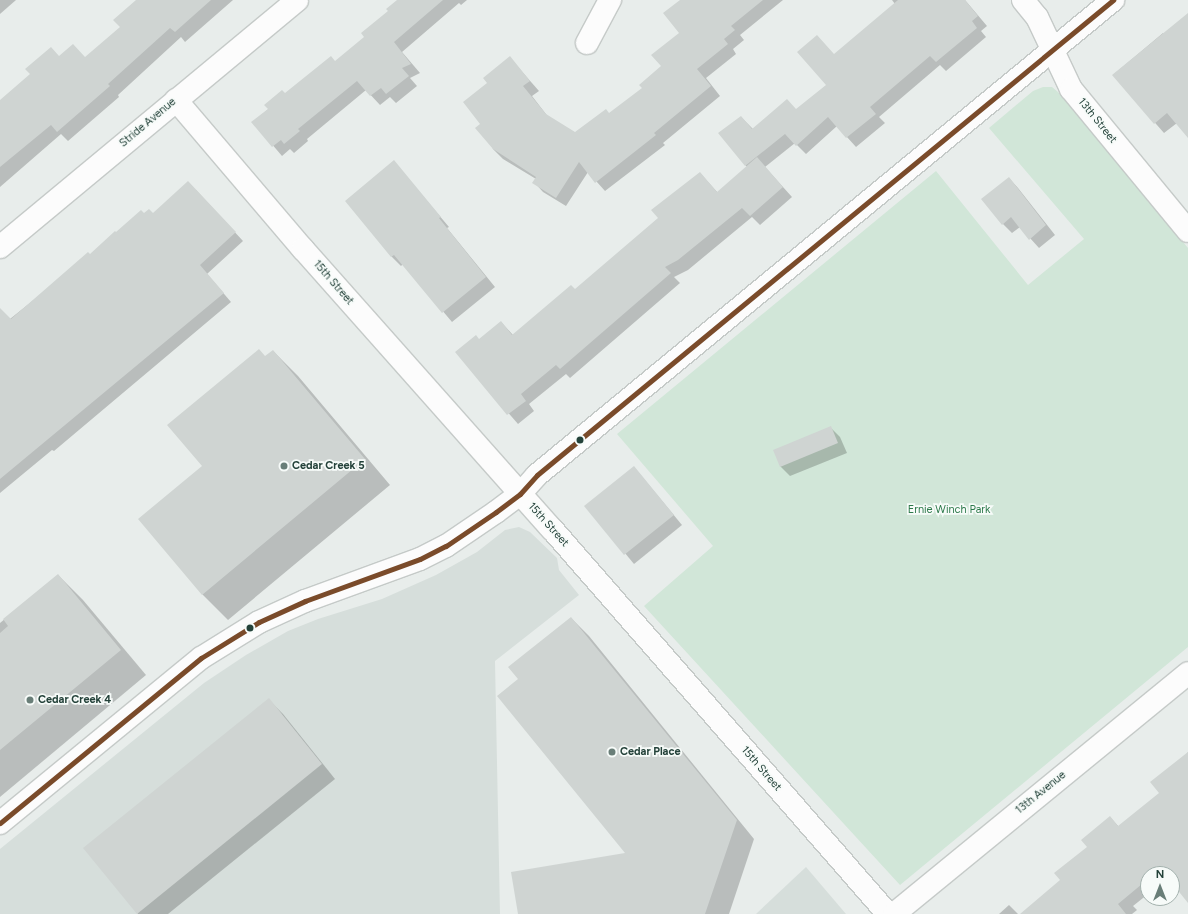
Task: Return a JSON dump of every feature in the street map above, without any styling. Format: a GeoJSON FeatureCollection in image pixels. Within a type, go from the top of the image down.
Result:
{"type":"FeatureCollection","features":[{"type":"Feature","properties":{"kind":"street","name":"Stride Avenue"},"geometry":{"type":"LineString","coordinates":[[0,247],[297,0]]}},
{"type":"Feature","properties":{"kind":"street"},"geometry":{"type":"LineString","coordinates":[[587,43],[610,0]]}},
{"type":"Feature","properties":{"kind":"street","name":"13th Street"},"geometry":{"type":"LineString","coordinates":[[1023,0],[1037,17],[1054,49],[1071,89],[1188,231]]}},
{"type":"Feature","properties":{"kind":"street"},"geometry":{"type":"LineString","coordinates":[[0,823],[201,658],[259,622],[305,601],[420,559],[446,546],[496,512],[520,494],[537,475],[1113,0]]}},
{"type":"Feature","properties":{"kind":"street","name":"15th Street"},"geometry":{"type":"LineString","coordinates":[[176,100],[308,256],[520,494],[888,914]]}},
{"type":"Feature","properties":{"kind":"street","name":"13th Avenue"},"geometry":{"type":"LineString","coordinates":[[894,914],[1188,673]]}},
{"type":"Feature","properties":{"kind":"shaded area"},"geometry":{"type":"Polygon","coordinates":[[[519,527],[530,532],[557,558],[559,570],[579,595],[495,661],[500,914],[0,914],[0,849],[204,683],[246,655],[288,631],[318,619],[382,599],[436,575],[477,552],[505,530],[519,527]]]}},
{"type":"Feature","properties":{"kind":"shaded area"},"geometry":{"type":"Polygon","coordinates":[[[806,867],[846,914],[756,914],[806,867]]]}},
{"type":"Feature","properties":{"kind":"green space","name":"Ernie Winch Park"},"geometry":{"type":"Polygon","coordinates":[[[1043,87],[1052,87],[1058,92],[1188,248],[1188,647],[900,885],[644,606],[713,546],[617,434],[936,171],[1028,285],[1084,239],[989,128],[1033,91],[1043,87]]]}},
{"type":"Feature","properties":{"kind":"building"},"geometry":{"type":"Polygon","coordinates":[[[136,0],[211,0],[175,32],[170,28],[108,84],[110,86],[57,132],[51,125],[0,167],[0,100],[30,74],[25,69],[51,47],[59,56],[73,44],[85,57],[120,27],[113,20],[136,0]]]}},
{"type":"Feature","properties":{"kind":"building"},"geometry":{"type":"Polygon","coordinates":[[[397,0],[443,0],[394,42],[411,64],[402,68],[409,76],[386,94],[381,88],[370,96],[357,81],[298,129],[300,131],[284,144],[281,140],[272,147],[251,122],[268,109],[264,105],[282,90],[285,93],[331,56],[335,61],[364,37],[361,33],[388,11],[386,9],[397,0]]]}},
{"type":"Feature","properties":{"kind":"building"},"geometry":{"type":"Polygon","coordinates":[[[680,0],[763,0],[731,26],[735,30],[724,39],[728,44],[697,69],[711,86],[654,133],[656,135],[595,183],[579,162],[556,198],[532,183],[536,177],[493,149],[475,128],[480,124],[463,102],[487,83],[483,78],[510,56],[530,81],[523,86],[546,114],[575,132],[606,109],[609,113],[642,88],[639,85],[661,66],[651,55],[679,33],[663,13],[680,0]]]}},
{"type":"Feature","properties":{"kind":"building"},"geometry":{"type":"Polygon","coordinates":[[[898,0],[965,0],[978,16],[972,21],[977,28],[936,62],[930,56],[870,107],[876,114],[846,138],[828,117],[796,146],[785,134],[745,166],[718,133],[741,116],[752,129],[787,99],[796,109],[826,85],[797,52],[817,35],[834,54],[898,0]]]}},
{"type":"Feature","properties":{"kind":"building"},"geometry":{"type":"Polygon","coordinates":[[[1188,13],[1188,138],[1167,113],[1154,124],[1112,75],[1188,13]]]}},
{"type":"Feature","properties":{"kind":"building"},"geometry":{"type":"Polygon","coordinates":[[[757,157],[783,187],[750,216],[742,208],[678,260],[665,267],[671,273],[560,369],[556,365],[521,394],[526,401],[507,415],[455,352],[476,335],[479,339],[501,321],[512,335],[571,285],[575,289],[658,218],[651,210],[700,172],[717,192],[757,157]]]}},
{"type":"Feature","properties":{"kind":"building"},"geometry":{"type":"Polygon","coordinates":[[[394,160],[441,217],[439,218],[486,277],[442,313],[394,255],[391,257],[345,201],[394,160]]]}},
{"type":"Feature","properties":{"kind":"building"},"geometry":{"type":"Polygon","coordinates":[[[1009,177],[1046,225],[1029,240],[1011,217],[1002,225],[981,199],[1009,177]]]}},
{"type":"Feature","properties":{"kind":"building"},"geometry":{"type":"Polygon","coordinates":[[[188,181],[236,232],[200,265],[224,293],[0,479],[0,308],[11,319],[88,252],[90,254],[141,210],[144,213],[149,209],[153,213],[188,181]]]}},
{"type":"Feature","properties":{"kind":"building","name":"Cedar Creek 5"},"geometry":{"type":"Polygon","coordinates":[[[259,349],[265,356],[273,350],[365,459],[202,595],[138,519],[202,466],[167,425],[259,349]]]}},
{"type":"Feature","properties":{"kind":"building"},"geometry":{"type":"Polygon","coordinates":[[[831,426],[838,443],[780,467],[773,450],[831,426]]]}},
{"type":"Feature","properties":{"kind":"building"},"geometry":{"type":"Polygon","coordinates":[[[634,466],[674,515],[624,555],[584,506],[634,466]]]}},
{"type":"Feature","properties":{"kind":"building","name":"Cedar Creek 4"},"geometry":{"type":"Polygon","coordinates":[[[58,574],[121,650],[0,750],[0,633],[8,626],[3,619],[58,574]]]}},
{"type":"Feature","properties":{"kind":"building","name":"Cedar Place"},"geometry":{"type":"Polygon","coordinates":[[[571,617],[737,820],[705,914],[518,914],[511,872],[625,853],[497,696],[518,679],[508,667],[571,617]]]}},
{"type":"Feature","properties":{"kind":"building"},"geometry":{"type":"Polygon","coordinates":[[[269,698],[322,764],[137,914],[83,848],[269,698]]]}},
{"type":"Feature","properties":{"kind":"building"},"geometry":{"type":"Polygon","coordinates":[[[1188,752],[1188,903],[1180,893],[1180,866],[1140,866],[1140,886],[1118,904],[1126,914],[1020,914],[1060,880],[1054,873],[1087,847],[1081,840],[1110,816],[1118,826],[1159,793],[1150,782],[1188,752]]]}},
{"type":"Feature","properties":{"kind":"transit line"},"geometry":{"type":"LineString","coordinates":[[0,823],[201,658],[259,622],[305,601],[420,559],[446,546],[496,512],[520,494],[537,475],[1113,0]]}},
{"type":"Feature","properties":{"kind":"place","name":"Cedar Creek 5"},"geometry":{"type":"Point","coordinates":[284,466]}},
{"type":"Feature","properties":{"kind":"place","name":"Cedar Creek 4"},"geometry":{"type":"Point","coordinates":[30,700]}},
{"type":"Feature","properties":{"kind":"place","name":"Cedar Place"},"geometry":{"type":"Point","coordinates":[612,752]}}]}
